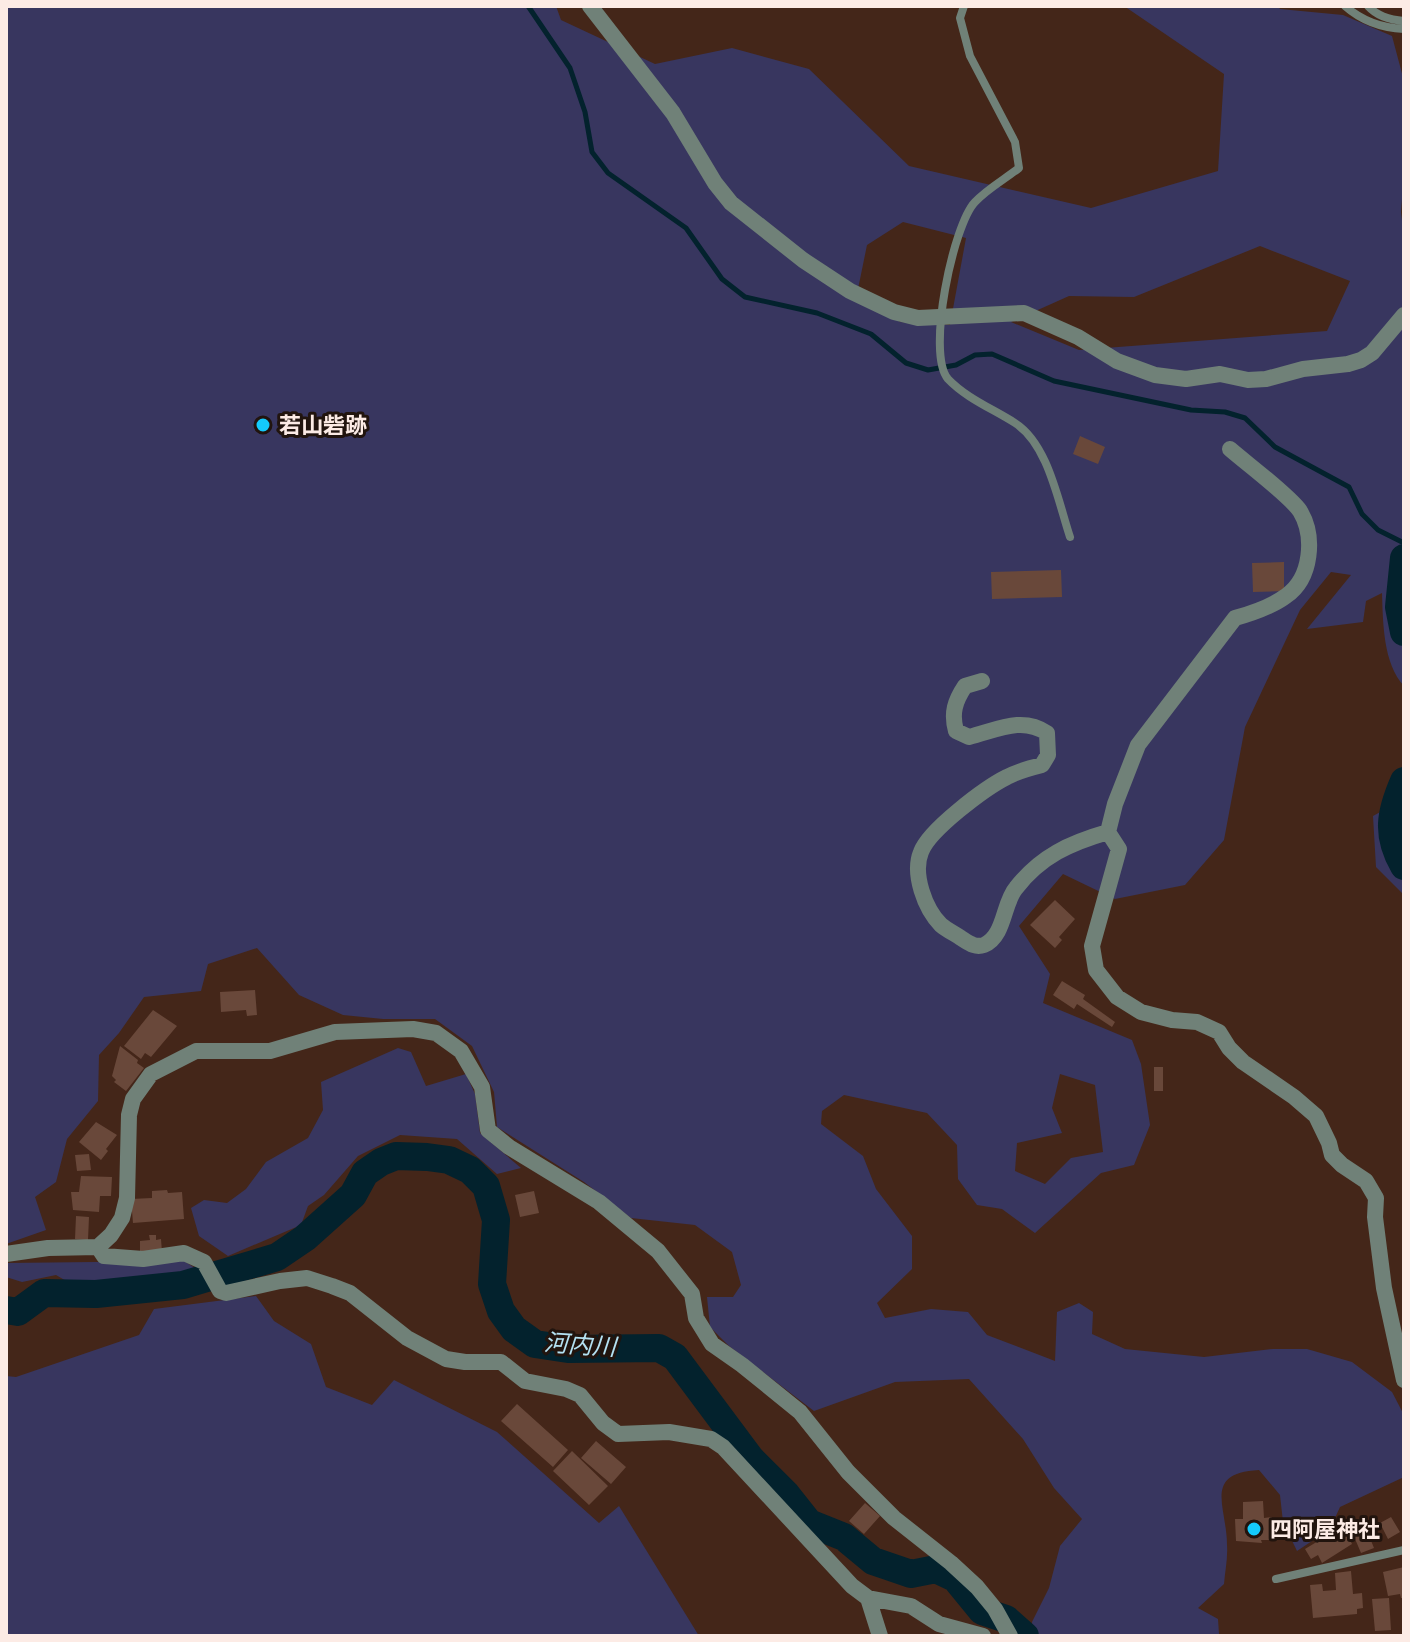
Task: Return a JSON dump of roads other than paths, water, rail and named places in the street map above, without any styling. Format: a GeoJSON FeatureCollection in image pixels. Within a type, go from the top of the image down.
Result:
{"type":"FeatureCollection","features":[{"type":"Feature","properties":{"kind":"street"},"geometry":{"type":"LineString","coordinates":[[590,6],[673,113],[715,183],[731,203],[803,260],[850,291],[894,312],[918,318],[1024,313],[1078,337],[1117,361],[1155,375],[1186,379],[1220,374],[1248,380],[1361,360],[1372,353],[1404,315]]}},
{"type":"Feature","properties":{"kind":"street"},"geometry":{"type":"LineString","coordinates":[[1230,449],[1299,509],[1309,533],[1309,560],[1290,594],[1256,612],[1235,618],[1138,745],[1115,804],[1108,832],[1119,849],[1092,946],[1096,970],[1117,997],[1141,1012],[1197,1022],[1219,1032],[1243,1062],[1316,1116],[1332,1155],[1366,1181],[1376,1198],[1375,1217],[1384,1288],[1404,1380]]}},
{"type":"Feature","properties":{"kind":"street"},"geometry":{"type":"LineString","coordinates":[[982,681],[965,686],[958,696],[952,716],[956,731],[969,737],[1011,725],[1034,724],[1047,733],[1048,755],[1042,765],[1005,778],[949,818],[927,838],[919,855],[919,875],[927,906],[942,926],[972,945],[983,945],[995,937],[1014,889],[1052,853],[1073,842],[1108,832]]}},
{"type":"Feature","properties":{"kind":"street"},"geometry":{"type":"LineString","coordinates":[[6,1254],[48,1248],[98,1247],[111,1235],[122,1218],[127,1198],[129,1115],[133,1099],[151,1074],[196,1051],[270,1051],[335,1032],[413,1029],[436,1033],[461,1051],[482,1087],[488,1130],[509,1147],[599,1202],[658,1251],[692,1294],[696,1318],[712,1344],[800,1412],[848,1472],[894,1518],[951,1563],[995,1609],[1008,1633]]}},
{"type":"Feature","properties":{"kind":"street"},"geometry":{"type":"LineString","coordinates":[[98,1247],[104,1256],[143,1259],[184,1253],[204,1262],[220,1291],[226,1293],[307,1278],[350,1293],[407,1338],[446,1359],[501,1362],[525,1381],[580,1395],[603,1423],[618,1434],[669,1432],[711,1439],[723,1447],[852,1586],[868,1598],[911,1606],[939,1624],[983,1636]]}},
{"type":"Feature","properties":{"kind":"street"},"geometry":{"type":"LineString","coordinates":[[868,1598],[880,1636]]}},
{"type":"Feature","properties":{"kind":"lane"},"geometry":{"type":"LineString","coordinates":[[964,6],[960,18],[970,56],[1015,142],[1019,168],[973,203],[950,257],[940,358],[947,378],[989,409],[1017,424],[1040,448],[1070,537]]}},
{"type":"Feature","properties":{"kind":"lane"},"geometry":{"type":"LineString","coordinates":[[1345,6],[1359,18],[1388,29],[1404,29]]}},
{"type":"Feature","properties":{"kind":"lane"},"geometry":{"type":"LineString","coordinates":[[1368,6],[1372,11],[1393,20],[1404,21]]}},
{"type":"Feature","properties":{"kind":"lane"},"geometry":{"type":"LineString","coordinates":[[1276,1579],[1404,1550]]}},
{"type":"Feature","properties":{"kind":"waterway"},"geometry":{"type":"LineString","coordinates":[[528,6],[570,68],[585,112],[592,152],[608,173],[686,228],[722,279],[745,297],[817,313],[871,334],[906,363],[928,370],[956,365],[975,355],[992,354],[1054,381],[1191,410],[1225,412],[1245,418],[1275,447],[1349,487],[1362,514],[1378,530],[1404,543]]}},
{"type":"Feature","properties":{"kind":"waterway"},"geometry":{"type":"LineString","coordinates":[[1404,558],[1399,607],[1404,632]]}},
{"type":"Feature","properties":{"kind":"waterway"},"geometry":{"type":"LineString","coordinates":[[1404,781],[1392,824],[1394,844],[1404,866]]}},
{"type":"Feature","properties":{"kind":"waterway","name":"河内川"},"geometry":{"type":"LineString","coordinates":[[6,1310],[18,1312],[44,1293],[96,1294],[183,1285],[277,1257],[305,1238],[353,1195],[365,1173],[381,1162],[396,1156],[449,1160],[470,1170],[486,1186],[496,1220],[492,1284],[501,1311],[514,1329],[535,1344],[568,1349],[659,1348],[675,1357],[751,1459],[786,1494],[809,1523],[844,1537],[873,1561],[911,1574],[936,1569],[955,1578],[982,1611],[1006,1619],[1025,1636]]}},
{"type":"Feature","properties":{"kind":"place","name":"若山砦跡"},"geometry":{"type":"Point","coordinates":[263,425]}},
{"type":"Feature","properties":{"kind":"place","name":"四阿屋神社"},"geometry":{"type":"Point","coordinates":[1254,1529]}}]}
